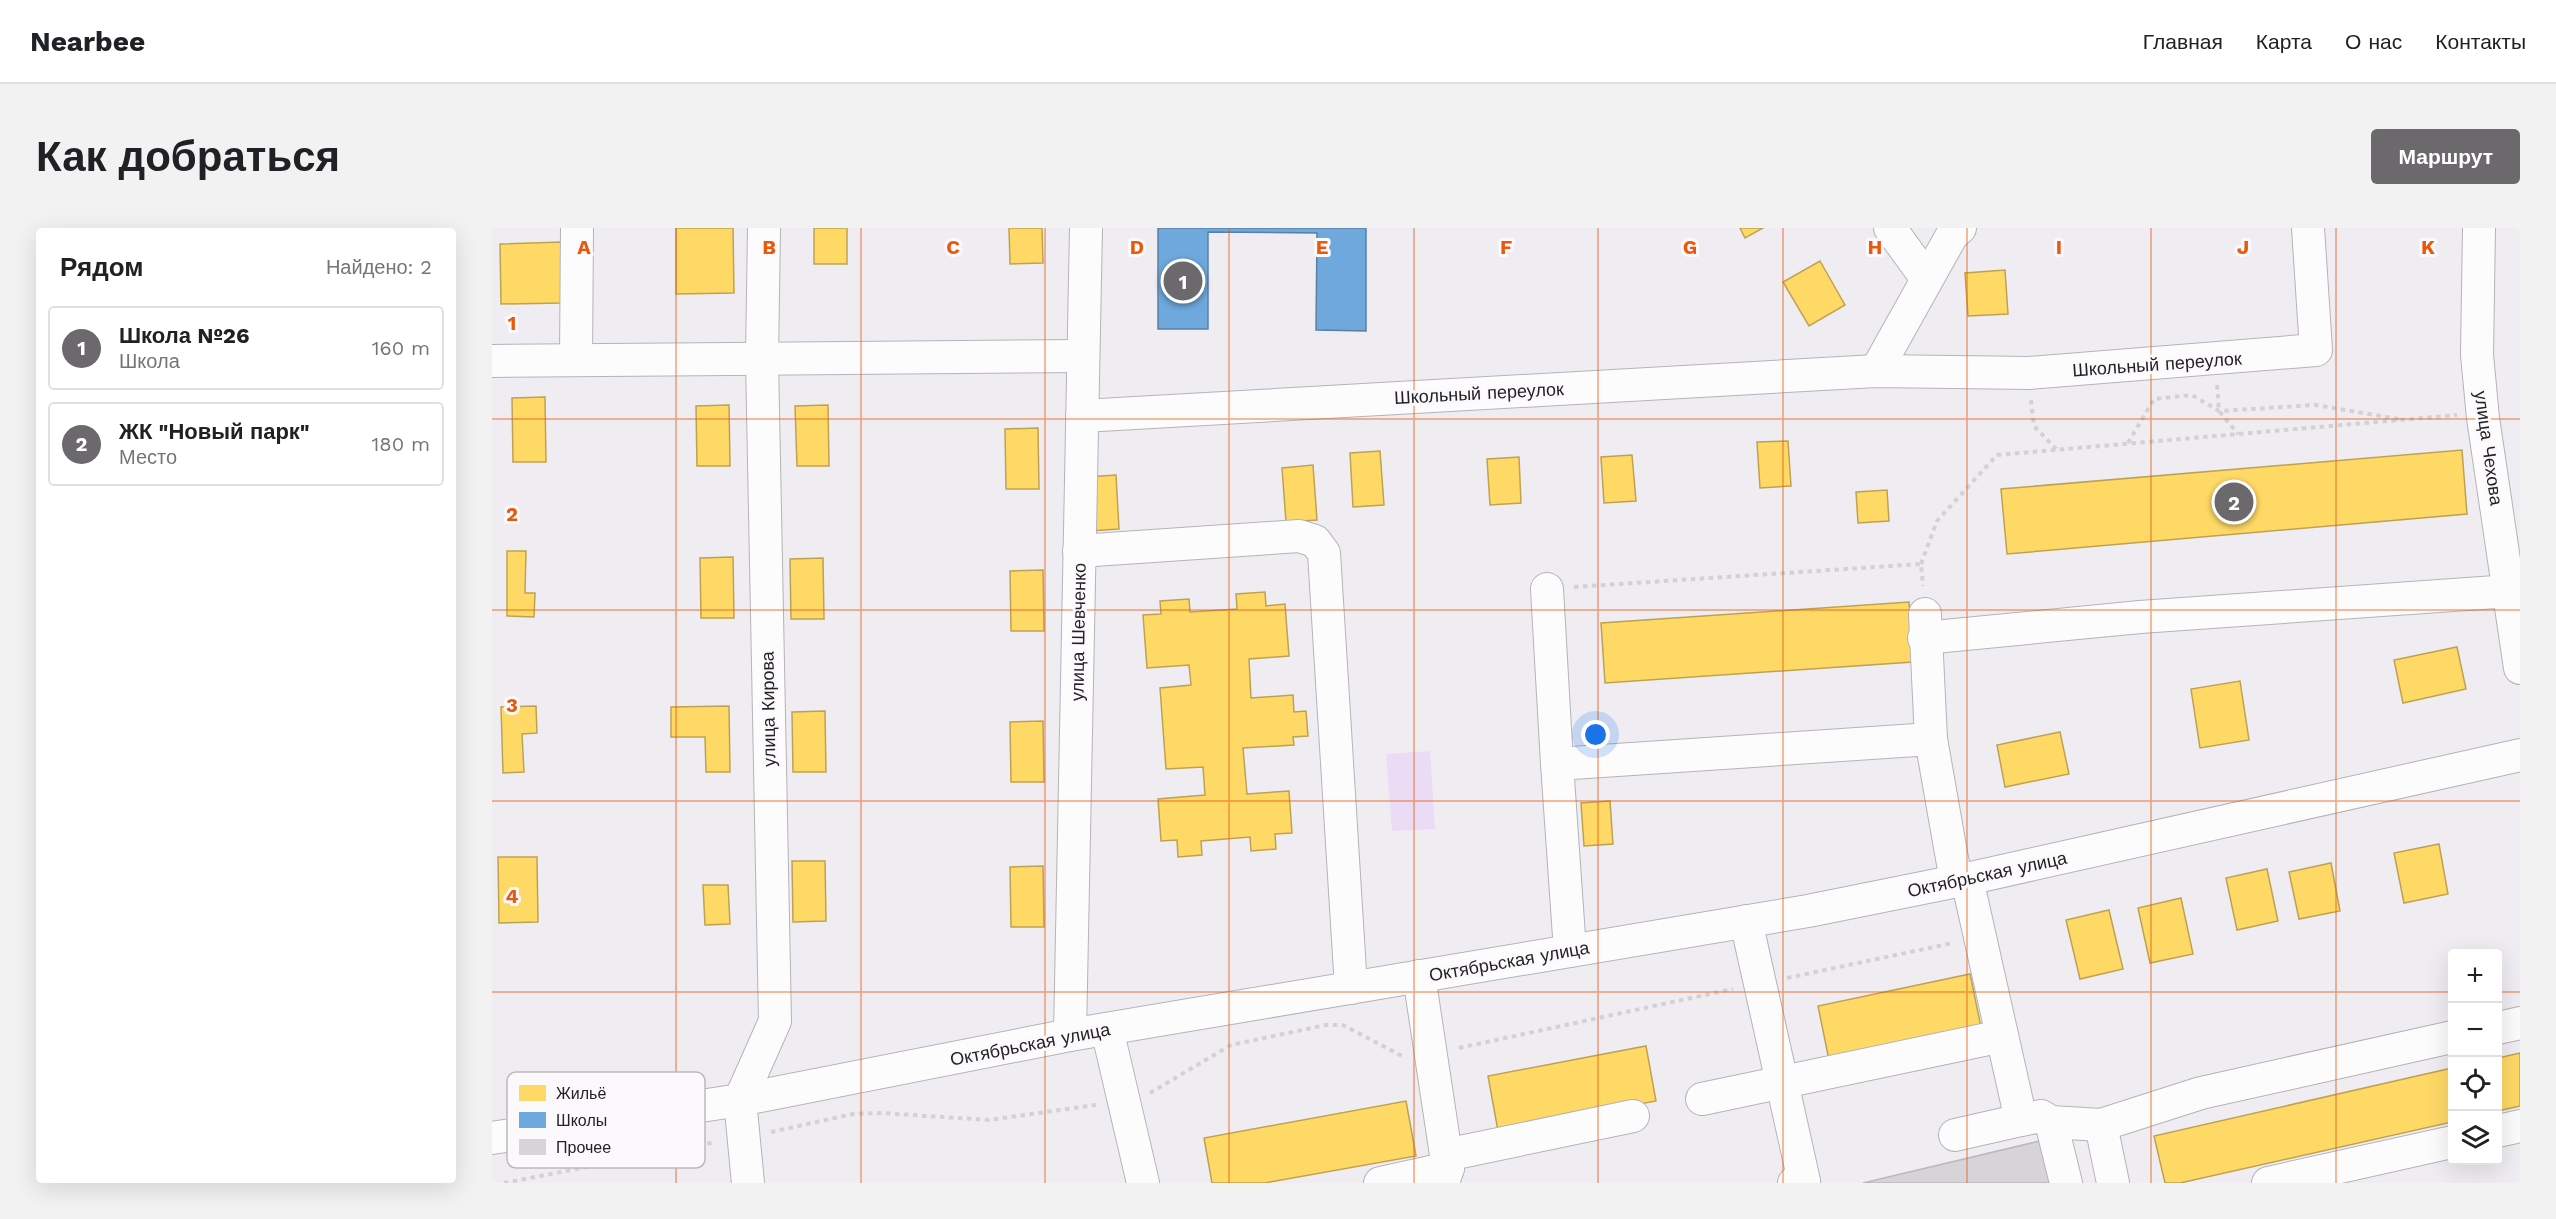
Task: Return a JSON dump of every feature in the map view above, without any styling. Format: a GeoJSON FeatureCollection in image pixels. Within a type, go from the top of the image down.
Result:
{"type":"FeatureCollection","features":[{"type":"Feature","properties":{"kind":"street"},"geometry":{"type":"LineString","coordinates":[[576,360],[578,228]]}},
{"type":"Feature","properties":{"kind":"street","name":"улица Кирова"},"geometry":{"type":"LineString","coordinates":[[748,1183],[740,1100],[775,1020],[762,359],[764,228]]}},
{"type":"Feature","properties":{"kind":"street","name":"улица Шевченко"},"geometry":{"type":"LineString","coordinates":[[1070,1035],[1086,228]]}},
{"type":"Feature","properties":{"kind":"street"},"geometry":{"type":"LineString","coordinates":[[1890,228],[1927,279]]}},
{"type":"Feature","properties":{"kind":"street"},"geometry":{"type":"LineString","coordinates":[[1876,371],[1952,234],[1960,228]]}},
{"type":"Feature","properties":{"kind":"street","name":"Школьный переулок"},"geometry":{"type":"LineString","coordinates":[[1082,416],[1876,371],[2029,374],[2316,350],[2308,228]]}},
{"type":"Feature","properties":{"kind":"street","name":"улица Чехова"},"geometry":{"type":"LineString","coordinates":[[2479,228],[2477,355],[2483,418],[2520,668]]}},
{"type":"Feature","properties":{"kind":"street"},"geometry":{"type":"LineString","coordinates":[[492,361],[1083,356]]}},
{"type":"Feature","properties":{"kind":"street"},"geometry":{"type":"LineString","coordinates":[[1079,552],[1299,536],[1315,541],[1324,553],[1351,988]]}},
{"type":"Feature","properties":{"kind":"street"},"geometry":{"type":"LineString","coordinates":[[1547,589],[1570,951]]}},
{"type":"Feature","properties":{"kind":"street"},"geometry":{"type":"LineString","coordinates":[[2066,1183],[2036,1121],[2002,1036],[1980,937],[1962,880],[1932,739],[1924,626],[2140,617],[2510,591]]}},
{"type":"Feature","properties":{"kind":"street"},"geometry":{"type":"LineString","coordinates":[[1557,764],[1932,739]]}},
{"type":"Feature","properties":{"kind":"street","name":"Октябрьская улица"},"geometry":{"type":"LineString","coordinates":[[705,1105],[1070,1035],[1746,921],[1962,880],[2520,755]]}},
{"type":"Feature","properties":{"kind":"street"},"geometry":{"type":"LineString","coordinates":[[1746,921],[1782,1081],[1801,1182]]}},
{"type":"Feature","properties":{"kind":"street"},"geometry":{"type":"LineString","coordinates":[[1419,976],[1445,1169]]}},
{"type":"Feature","properties":{"kind":"street"},"geometry":{"type":"LineString","coordinates":[[2502,1027],[2520,1023]]}},
{"type":"Feature","properties":{"kind":"street"},"geometry":{"type":"LineString","coordinates":[[1107,1029],[1143,1183]]}},
{"type":"Feature","properties":{"kind":"street"},"geometry":{"type":"LineString","coordinates":[[1702,1099],[2002,1036]]}},
{"type":"Feature","properties":{"kind":"street"},"geometry":{"type":"LineString","coordinates":[[1955,1135],[2036,1121],[2101,1125],[2201,1093],[2448,1039]]}},
{"type":"Feature","properties":{"kind":"street"},"geometry":{"type":"LineString","coordinates":[[1380,1183],[1445,1169],[1632,1116]]}},
{"type":"Feature","properties":{"kind":"street"},"geometry":{"type":"LineString","coordinates":[[2101,1125],[2113,1183]]}},
{"type":"Feature","properties":{"kind":"street"},"geometry":{"type":"LineString","coordinates":[[2502,1130],[2520,1126]]}},
{"type":"Feature","properties":{"kind":"street","name":"Октябрьская улица"},"geometry":{"type":"LineString","coordinates":[[492,1138],[507,1136]]}},
{"type":"Feature","properties":{"kind":"street"},"geometry":{"type":"LineString","coordinates":[[2268,1183],[2448,1143]]}},
{"type":"Feature","properties":{"kind":"path"},"geometry":{"type":"LineString","coordinates":[[2215,360],[2219,411]]}},
{"type":"Feature","properties":{"kind":"path"},"geometry":{"type":"LineString","coordinates":[[2029,374],[2034,426],[2056,450]]}},
{"type":"Feature","properties":{"kind":"path"},"geometry":{"type":"LineString","coordinates":[[2128,444],[2154,399],[2192,395],[2219,411],[2239,434]]}},
{"type":"Feature","properties":{"kind":"path"},"geometry":{"type":"LineString","coordinates":[[2219,411],[2315,405],[2406,420]]}},
{"type":"Feature","properties":{"kind":"path"},"geometry":{"type":"LineString","coordinates":[[1924,626],[1921,564],[1937,521],[1997,455],[2479,413],[2483,418]]}},
{"type":"Feature","properties":{"kind":"path"},"geometry":{"type":"LineString","coordinates":[[1547,589],[1921,564]]}},
{"type":"Feature","properties":{"kind":"path"},"geometry":{"type":"LineString","coordinates":[[705,1143],[854,1114],[881,1113],[989,1120],[1124,1100],[1152,1092],[1231,1045],[1326,1025],[1343,1025],[1406,1059],[1980,937]]}},
{"type":"Feature","properties":{"kind":"path"},"geometry":{"type":"LineString","coordinates":[[504,1183],[580,1168]]}},
{"type":"Feature","properties":{"kind":"shaded area"},"geometry":{"type":"Polygon","coordinates":[[[1430,751],[1435,829],[1392,831],[1386,754],[1430,751]]]}},
{"type":"Feature","properties":{"kind":"building: Жильё"},"geometry":{"type":"Polygon","coordinates":[[[676,228],[733,228],[734,293],[676,294],[676,228]]]}},
{"type":"Feature","properties":{"kind":"building: Жильё"},"geometry":{"type":"Polygon","coordinates":[[[814,228],[847,228],[847,264],[814,264],[814,228]]]}},
{"type":"Feature","properties":{"kind":"building: Жильё"},"geometry":{"type":"Polygon","coordinates":[[[1009,228],[1042,228],[1043,263],[1010,264],[1009,228]]]}},
{"type":"Feature","properties":{"kind":"building: Жильё"},"geometry":{"type":"Polygon","coordinates":[[[1740,228],[1763,228],[1745,238],[1740,228]]]}},
{"type":"Feature","properties":{"kind":"building: Жильё"},"geometry":{"type":"Polygon","coordinates":[[[562,242],[563,303],[501,304],[500,244],[562,242]]]}},
{"type":"Feature","properties":{"kind":"building: Жильё"},"geometry":{"type":"Polygon","coordinates":[[[1820,261],[1845,305],[1809,326],[1783,282],[1820,261]]]}},
{"type":"Feature","properties":{"kind":"building: Жильё"},"geometry":{"type":"Polygon","coordinates":[[[2005,270],[2008,314],[1968,316],[1965,273],[2005,270]]]}},
{"type":"Feature","properties":{"kind":"building: Жильё"},"geometry":{"type":"Polygon","coordinates":[[[545,397],[546,462],[513,462],[512,398],[545,397]]]}},
{"type":"Feature","properties":{"kind":"building: Жильё"},"geometry":{"type":"Polygon","coordinates":[[[729,405],[730,466],[697,466],[696,406],[729,405]]]}},
{"type":"Feature","properties":{"kind":"building: Жильё"},"geometry":{"type":"Polygon","coordinates":[[[828,405],[829,466],[797,466],[795,406],[828,405]]]}},
{"type":"Feature","properties":{"kind":"building: Жильё"},"geometry":{"type":"Polygon","coordinates":[[[1038,428],[1039,489],[1006,489],[1005,429],[1038,428]]]}},
{"type":"Feature","properties":{"kind":"building: Жильё"},"geometry":{"type":"Polygon","coordinates":[[[1788,441],[1791,486],[1760,488],[1757,442],[1788,441]]]}},
{"type":"Feature","properties":{"kind":"building: Жильё"},"geometry":{"type":"Polygon","coordinates":[[[2462,450],[2467,514],[2007,554],[2001,489],[2462,450]]]}},
{"type":"Feature","properties":{"kind":"building: Жильё"},"geometry":{"type":"Polygon","coordinates":[[[1380,451],[1384,505],[1353,507],[1350,453],[1380,451]]]}},
{"type":"Feature","properties":{"kind":"building: Жильё"},"geometry":{"type":"Polygon","coordinates":[[[1632,455],[1636,501],[1604,503],[1601,457],[1632,455]]]}},
{"type":"Feature","properties":{"kind":"building: Жильё"},"geometry":{"type":"Polygon","coordinates":[[[1519,457],[1521,503],[1490,505],[1487,459],[1519,457]]]}},
{"type":"Feature","properties":{"kind":"building: Жильё"},"geometry":{"type":"Polygon","coordinates":[[[1313,465],[1317,520],[1286,522],[1282,468],[1313,465]]]}},
{"type":"Feature","properties":{"kind":"building: Жильё"},"geometry":{"type":"Polygon","coordinates":[[[1116,475],[1119,529],[1089,531],[1085,477],[1116,475]]]}},
{"type":"Feature","properties":{"kind":"building: Жильё"},"geometry":{"type":"Polygon","coordinates":[[[1887,490],[1889,521],[1858,523],[1856,492],[1887,490]]]}},
{"type":"Feature","properties":{"kind":"building: Жильё"},"geometry":{"type":"Polygon","coordinates":[[[507,551],[526,551],[525,593],[535,593],[534,617],[507,616],[507,551]]]}},
{"type":"Feature","properties":{"kind":"building: Жильё"},"geometry":{"type":"Polygon","coordinates":[[[733,557],[734,618],[701,618],[700,558],[733,557]]]}},
{"type":"Feature","properties":{"kind":"building: Жильё"},"geometry":{"type":"Polygon","coordinates":[[[823,558],[824,619],[791,619],[790,559],[823,558]]]}},
{"type":"Feature","properties":{"kind":"building: Жильё"},"geometry":{"type":"Polygon","coordinates":[[[1043,570],[1044,631],[1011,631],[1010,571],[1043,570]]]}},
{"type":"Feature","properties":{"kind":"building: Жильё"},"geometry":{"type":"Polygon","coordinates":[[[1265,592],[1266,606],[1285,604],[1289,656],[1249,659],[1251,698],[1293,695],[1294,712],[1306,711],[1308,736],[1293,737],[1294,745],[1243,748],[1247,794],[1289,791],[1292,833],[1275,834],[1276,849],[1251,851],[1250,837],[1201,841],[1202,855],[1178,857],[1177,840],[1161,841],[1158,799],[1205,795],[1203,767],[1166,769],[1160,688],[1191,685],[1189,665],[1147,668],[1143,615],[1161,614],[1160,601],[1189,599],[1190,612],[1237,609],[1236,594],[1265,592]]]}},
{"type":"Feature","properties":{"kind":"building: Жильё"},"geometry":{"type":"Polygon","coordinates":[[[1909,602],[1913,662],[1605,683],[1601,623],[1909,602]]]}},
{"type":"Feature","properties":{"kind":"building: Жильё"},"geometry":{"type":"Polygon","coordinates":[[[2457,647],[2466,689],[2403,703],[2394,660],[2457,647]]]}},
{"type":"Feature","properties":{"kind":"building: Жильё"},"geometry":{"type":"Polygon","coordinates":[[[2240,681],[2249,740],[2200,748],[2191,689],[2240,681]]]}},
{"type":"Feature","properties":{"kind":"building: Жильё"},"geometry":{"type":"Polygon","coordinates":[[[536,706],[537,733],[522,734],[524,772],[503,773],[501,707],[536,706]]]}},
{"type":"Feature","properties":{"kind":"building: Жильё"},"geometry":{"type":"Polygon","coordinates":[[[729,706],[730,772],[706,772],[705,737],[671,737],[671,707],[729,706]]]}},
{"type":"Feature","properties":{"kind":"building: Жильё"},"geometry":{"type":"Polygon","coordinates":[[[825,711],[826,772],[793,772],[792,712],[825,711]]]}},
{"type":"Feature","properties":{"kind":"building: Жильё"},"geometry":{"type":"Polygon","coordinates":[[[1043,721],[1044,782],[1011,782],[1010,722],[1043,721]]]}},
{"type":"Feature","properties":{"kind":"building: Жильё"},"geometry":{"type":"Polygon","coordinates":[[[2060,732],[2069,774],[2005,787],[1997,745],[2060,732]]]}},
{"type":"Feature","properties":{"kind":"building: Жильё"},"geometry":{"type":"Polygon","coordinates":[[[1610,801],[1613,844],[1584,846],[1581,803],[1610,801]]]}},
{"type":"Feature","properties":{"kind":"building: Жильё"},"geometry":{"type":"Polygon","coordinates":[[[2439,844],[2448,894],[2404,903],[2394,853],[2439,844]]]}},
{"type":"Feature","properties":{"kind":"building: Жильё"},"geometry":{"type":"Polygon","coordinates":[[[498,857],[537,857],[538,922],[499,923],[498,857]]]}},
{"type":"Feature","properties":{"kind":"building: Жильё"},"geometry":{"type":"Polygon","coordinates":[[[792,861],[825,861],[826,921],[793,922],[792,861]]]}},
{"type":"Feature","properties":{"kind":"building: Жильё"},"geometry":{"type":"Polygon","coordinates":[[[2331,863],[2340,911],[2299,919],[2289,872],[2331,863]]]}},
{"type":"Feature","properties":{"kind":"building: Жильё"},"geometry":{"type":"Polygon","coordinates":[[[1043,866],[1044,927],[1011,927],[1010,867],[1043,866]]]}},
{"type":"Feature","properties":{"kind":"building: Жильё"},"geometry":{"type":"Polygon","coordinates":[[[2267,869],[2278,921],[2237,930],[2226,878],[2267,869]]]}},
{"type":"Feature","properties":{"kind":"building: Жильё"},"geometry":{"type":"Polygon","coordinates":[[[703,885],[728,885],[730,924],[705,925],[703,885]]]}},
{"type":"Feature","properties":{"kind":"building: Жильё"},"geometry":{"type":"Polygon","coordinates":[[[2181,898],[2193,954],[2150,963],[2138,908],[2181,898]]]}},
{"type":"Feature","properties":{"kind":"building: Жильё"},"geometry":{"type":"Polygon","coordinates":[[[2109,910],[2123,969],[2080,979],[2066,920],[2109,910]]]}},
{"type":"Feature","properties":{"kind":"building: Жильё"},"geometry":{"type":"Polygon","coordinates":[[[1970,974],[1981,1027],[1829,1060],[1818,1006],[1970,974]]]}},
{"type":"Feature","properties":{"kind":"building: Жильё"},"geometry":{"type":"Polygon","coordinates":[[[1646,1046],[1656,1101],[1498,1131],[1488,1076],[1646,1046]]]}},
{"type":"Feature","properties":{"kind":"building: Жильё"},"geometry":{"type":"Polygon","coordinates":[[[2520,1053],[2520,1106],[2502,1110],[2502,1057],[2520,1053]]]}},
{"type":"Feature","properties":{"kind":"building: Жильё"},"geometry":{"type":"Polygon","coordinates":[[[2448,1069],[2448,1123],[2180,1183],[2165,1183],[2154,1136],[2448,1069]]]}},
{"type":"Feature","properties":{"kind":"building: Жильё"},"geometry":{"type":"Polygon","coordinates":[[[1406,1101],[1416,1156],[1265,1183],[1212,1183],[1204,1138],[1406,1101]]]}},
{"type":"Feature","properties":{"kind":"building: Школы"},"geometry":{"type":"Polygon","coordinates":[[[1158,228],[1366,228],[1366,331],[1316,330],[1317,233],[1208,232],[1208,329],[1158,329],[1158,228]]]}},
{"type":"Feature","properties":{"kind":"building: Прочее"},"geometry":{"type":"Polygon","coordinates":[[[2044,1140],[2054,1183],[1863,1183],[2044,1140]]]}},
{"type":"Feature","properties":{"kind":"place","name":"Школа №26"},"geometry":{"type":"Point","coordinates":[1183,281]}},
{"type":"Feature","properties":{"kind":"place","name":"ЖК \"Новый парк\""},"geometry":{"type":"Point","coordinates":[2234,502]}}]}
